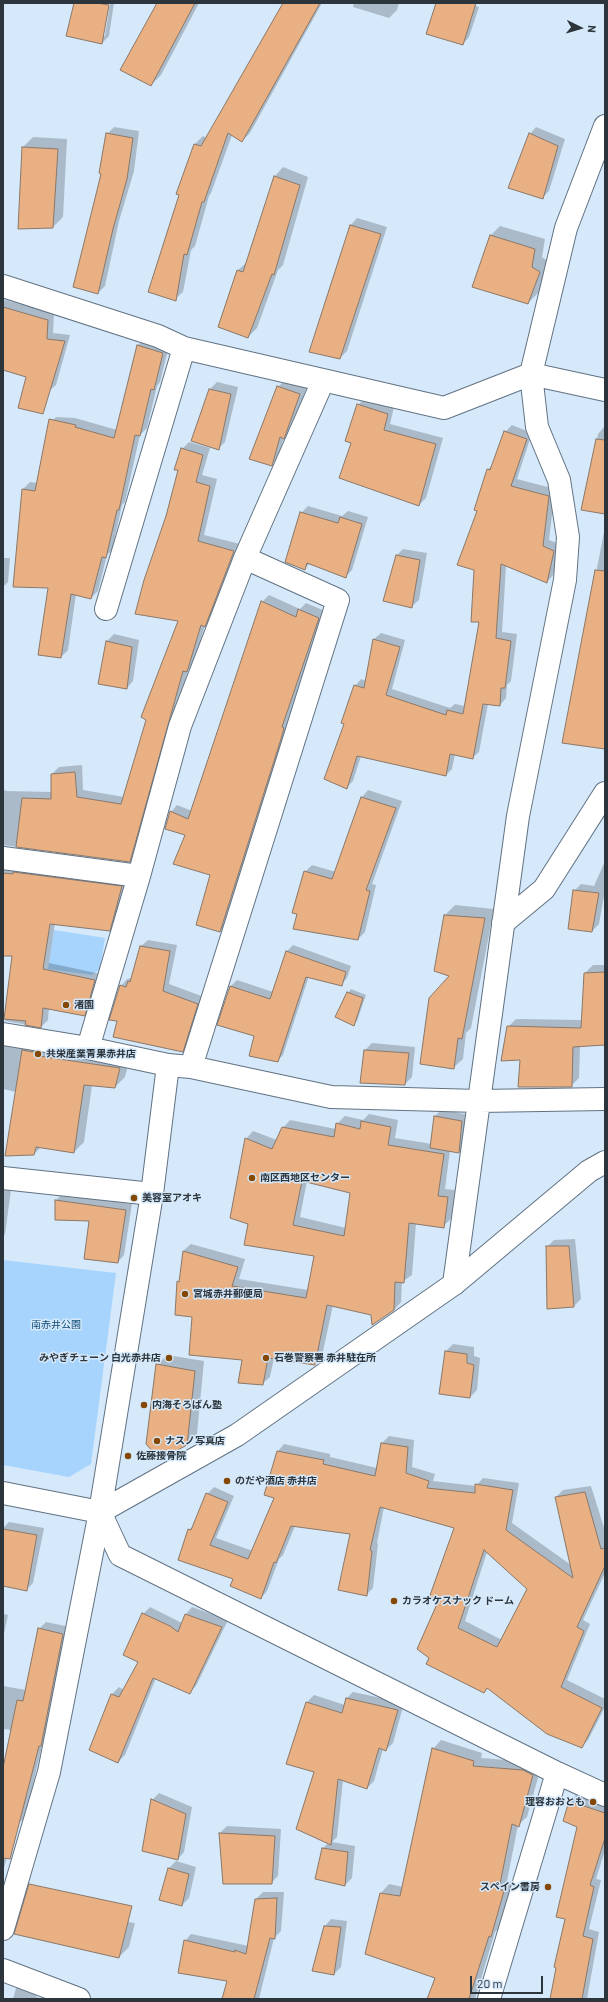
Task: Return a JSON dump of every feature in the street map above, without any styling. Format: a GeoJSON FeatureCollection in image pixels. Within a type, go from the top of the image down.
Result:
{"type":"FeatureCollection","features":[{"type":"Feature","properties":{"kind":"street"},"geometry":{"type":"LineString","coordinates":[[454,1284],[518,816],[565,580],[568,537],[560,480],[537,428],[531,374],[566,228],[605,126]]}},
{"type":"Feature","properties":{"kind":"street"},"geometry":{"type":"LineString","coordinates":[[3,286],[158,336],[184,348],[444,408],[531,374],[605,390]]}},
{"type":"Feature","properties":{"kind":"street"},"geometry":{"type":"LineString","coordinates":[[106,609],[184,348]]}},
{"type":"Feature","properties":{"kind":"street"},"geometry":{"type":"LineString","coordinates":[[88,1048],[139,876],[180,726],[245,558],[323,381]]}},
{"type":"Feature","properties":{"kind":"street"},"geometry":{"type":"LineString","coordinates":[[191,1067],[338,600],[245,558]]}},
{"type":"Feature","properties":{"kind":"street"},"geometry":{"type":"LineString","coordinates":[[503,923],[544,888],[605,793]]}},
{"type":"Feature","properties":{"kind":"street"},"geometry":{"type":"LineString","coordinates":[[3,858],[139,876]]}},
{"type":"Feature","properties":{"kind":"street"},"geometry":{"type":"LineString","coordinates":[[3,1034],[88,1048],[168,1065],[191,1067],[331,1097],[479,1102],[605,1099]]}},
{"type":"Feature","properties":{"kind":"street"},"geometry":{"type":"LineString","coordinates":[[3,1930],[8,1897],[49,1772],[100,1512],[152,1194],[168,1065]]}},
{"type":"Feature","properties":{"kind":"street"},"geometry":{"type":"LineString","coordinates":[[3,1493],[100,1512],[237,1436],[454,1284],[589,1171],[605,1162]]}},
{"type":"Feature","properties":{"kind":"street"},"geometry":{"type":"LineString","coordinates":[[3,1178],[152,1194]]}},
{"type":"Feature","properties":{"kind":"street"},"geometry":{"type":"LineString","coordinates":[[100,1512],[120,1555],[557,1774],[605,1795]]}},
{"type":"Feature","properties":{"kind":"street"},"geometry":{"type":"LineString","coordinates":[[489,1999],[557,1774]]}},
{"type":"Feature","properties":{"kind":"street"},"geometry":{"type":"LineString","coordinates":[[3,1970],[79,1999]]}},
{"type":"Feature","properties":{"kind":"green space"},"geometry":{"type":"Polygon","coordinates":[[[54,930],[105,938],[100,969],[92,975],[48,969],[54,930]]]}},
{"type":"Feature","properties":{"kind":"green space","name":"南赤井公園"},"geometry":{"type":"Polygon","coordinates":[[[3,1260],[116,1273],[91,1464],[69,1477],[3,1465],[3,1260]]]}},
{"type":"Feature","properties":{"kind":"building"},"geometry":{"type":"Polygon","coordinates":[[[74,3],[97,3],[109,5],[102,44],[66,36],[74,3]]]}},
{"type":"Feature","properties":{"kind":"building"},"geometry":{"type":"Polygon","coordinates":[[[157,3],[195,3],[151,86],[120,70],[157,3]]]}},
{"type":"Feature","properties":{"kind":"building"},"geometry":{"type":"Polygon","coordinates":[[[283,3],[320,3],[242,142],[228,133],[204,202],[202,202],[187,255],[184,254],[176,301],[148,292],[179,195],[176,194],[194,144],[201,146],[283,3]]]}},
{"type":"Feature","properties":{"kind":"building"},"geometry":{"type":"Polygon","coordinates":[[[436,3],[476,3],[463,45],[426,34],[436,3]]]}},
{"type":"Feature","properties":{"kind":"building"},"geometry":{"type":"Polygon","coordinates":[[[106,133],[133,138],[127,179],[113,229],[98,294],[73,287],[101,174],[99,173],[106,133]]]}},
{"type":"Feature","properties":{"kind":"building"},"geometry":{"type":"Polygon","coordinates":[[[529,133],[558,146],[543,199],[508,188],[529,133]]]}},
{"type":"Feature","properties":{"kind":"building"},"geometry":{"type":"Polygon","coordinates":[[[22,147],[58,149],[53,228],[18,229],[22,147]]]}},
{"type":"Feature","properties":{"kind":"building"},"geometry":{"type":"Polygon","coordinates":[[[274,176],[300,185],[274,275],[272,274],[248,338],[218,327],[237,270],[243,272],[274,176]]]}},
{"type":"Feature","properties":{"kind":"building"},"geometry":{"type":"Polygon","coordinates":[[[350,225],[381,234],[340,359],[309,352],[350,225]]]}},
{"type":"Feature","properties":{"kind":"building"},"geometry":{"type":"Polygon","coordinates":[[[490,235],[535,249],[532,267],[540,272],[528,304],[472,287],[490,235]]]}},
{"type":"Feature","properties":{"kind":"building"},"geometry":{"type":"Polygon","coordinates":[[[3,307],[48,320],[47,339],[65,341],[43,414],[18,408],[26,377],[3,370],[3,307]]]}},
{"type":"Feature","properties":{"kind":"building"},"geometry":{"type":"Polygon","coordinates":[[[137,345],[163,353],[154,390],[151,389],[140,436],[135,435],[119,510],[117,510],[106,558],[102,557],[91,599],[71,594],[61,658],[38,655],[48,588],[13,587],[22,489],[35,491],[49,419],[76,425],[75,427],[114,438],[137,345]]]}},
{"type":"Feature","properties":{"kind":"building"},"geometry":{"type":"Polygon","coordinates":[[[277,386],[300,394],[284,439],[280,437],[272,466],[249,459],[277,386]]]}},
{"type":"Feature","properties":{"kind":"building"},"geometry":{"type":"Polygon","coordinates":[[[209,389],[231,394],[219,450],[191,441],[209,389]]]}},
{"type":"Feature","properties":{"kind":"building"},"geometry":{"type":"Polygon","coordinates":[[[357,404],[388,414],[384,430],[436,444],[419,506],[339,478],[351,443],[345,441],[357,404]]]}},
{"type":"Feature","properties":{"kind":"building"},"geometry":{"type":"Polygon","coordinates":[[[504,431],[527,439],[511,486],[549,496],[543,546],[554,551],[547,583],[501,564],[496,638],[511,641],[505,688],[501,688],[500,706],[483,704],[473,759],[450,754],[446,776],[357,756],[347,789],[324,779],[344,724],[341,723],[354,685],[364,688],[373,639],[400,647],[386,695],[446,715],[447,710],[463,714],[479,622],[471,622],[474,570],[457,565],[477,511],[474,510],[487,469],[490,470],[504,431]]]}},
{"type":"Feature","properties":{"kind":"building"},"geometry":{"type":"Polygon","coordinates":[[[596,439],[605,440],[605,514],[581,510],[596,439]]]}},
{"type":"Feature","properties":{"kind":"building"},"geometry":{"type":"Polygon","coordinates":[[[181,448],[203,455],[196,482],[210,486],[198,541],[234,551],[205,627],[201,625],[187,672],[183,671],[130,862],[16,847],[22,798],[51,799],[51,774],[75,772],[77,797],[121,804],[146,720],[141,717],[178,621],[135,614],[144,580],[166,516],[178,470],[174,470],[181,448]]]}},
{"type":"Feature","properties":{"kind":"building"},"geometry":{"type":"Polygon","coordinates":[[[300,512],[338,523],[340,517],[362,524],[346,578],[307,563],[305,570],[285,562],[300,512]]]}},
{"type":"Feature","properties":{"kind":"building"},"geometry":{"type":"Polygon","coordinates":[[[396,555],[420,560],[412,608],[383,601],[396,555]]]}},
{"type":"Feature","properties":{"kind":"building"},"geometry":{"type":"Polygon","coordinates":[[[595,570],[605,571],[605,749],[562,743],[595,570]]]}},
{"type":"Feature","properties":{"kind":"building"},"geometry":{"type":"Polygon","coordinates":[[[261,601],[296,617],[298,609],[319,618],[282,727],[284,728],[281,739],[220,932],[196,925],[210,875],[173,864],[185,835],[165,829],[170,811],[188,819],[261,601]]]}},
{"type":"Feature","properties":{"kind":"building"},"geometry":{"type":"Polygon","coordinates":[[[106,641],[132,647],[127,689],[98,684],[106,641]]]}},
{"type":"Feature","properties":{"kind":"building"},"geometry":{"type":"Polygon","coordinates":[[[361,797],[396,808],[366,890],[370,891],[358,940],[293,929],[297,914],[292,913],[304,871],[332,879],[361,797]]]}},
{"type":"Feature","properties":{"kind":"building"},"geometry":{"type":"Polygon","coordinates":[[[13,872],[122,886],[110,931],[50,924],[43,969],[95,980],[85,1016],[43,1008],[41,1028],[25,1025],[26,1021],[4,1019],[12,956],[3,956],[3,873],[13,874],[13,872]]]}},
{"type":"Feature","properties":{"kind":"building"},"geometry":{"type":"Polygon","coordinates":[[[573,890],[599,893],[592,932],[568,929],[573,890]]]}},
{"type":"Feature","properties":{"kind":"building"},"geometry":{"type":"Polygon","coordinates":[[[444,915],[485,918],[462,1039],[458,1038],[454,1069],[420,1064],[429,998],[449,976],[434,971],[444,915]]]}},
{"type":"Feature","properties":{"kind":"building"},"geometry":{"type":"Polygon","coordinates":[[[140,946],[170,951],[163,991],[198,1004],[183,1052],[113,1037],[117,1021],[109,1020],[120,985],[126,987],[128,981],[130,982],[140,946]]]}},
{"type":"Feature","properties":{"kind":"building"},"geometry":{"type":"Polygon","coordinates":[[[286,951],[346,972],[342,986],[306,977],[278,1062],[249,1056],[254,1036],[217,1025],[230,986],[270,999],[286,951]]]}},
{"type":"Feature","properties":{"kind":"building"},"geometry":{"type":"Polygon","coordinates":[[[605,972],[605,1045],[573,1047],[572,1087],[518,1087],[520,1060],[501,1061],[507,1026],[581,1028],[584,973],[605,972]]]}},
{"type":"Feature","properties":{"kind":"building"},"geometry":{"type":"Polygon","coordinates":[[[347,992],[363,998],[354,1026],[335,1017],[347,992]]]}},
{"type":"Feature","properties":{"kind":"building"},"geometry":{"type":"Polygon","coordinates":[[[22,1050],[39,1053],[39,1056],[120,1068],[115,1088],[84,1085],[74,1153],[36,1147],[34,1155],[5,1156],[22,1050]]]}},
{"type":"Feature","properties":{"kind":"building"},"geometry":{"type":"Polygon","coordinates":[[[364,1050],[409,1053],[405,1085],[360,1083],[364,1050]]]}},
{"type":"Feature","properties":{"kind":"building"},"geometry":{"type":"Polygon","coordinates":[[[434,1116],[462,1121],[459,1153],[430,1148],[434,1116]]]}},
{"type":"Feature","properties":{"kind":"building"},"geometry":{"type":"Polygon","coordinates":[[[361,1121],[391,1127],[388,1145],[444,1154],[438,1196],[448,1197],[444,1228],[409,1223],[404,1283],[395,1282],[394,1310],[372,1325],[371,1315],[327,1305],[315,1365],[268,1358],[263,1385],[238,1383],[242,1360],[189,1355],[192,1317],[175,1315],[177,1281],[179,1282],[183,1251],[238,1267],[232,1286],[306,1298],[314,1256],[244,1245],[248,1224],[230,1218],[245,1138],[272,1149],[282,1127],[334,1137],[336,1123],[360,1129],[361,1121]],[[302,1181],[293,1225],[344,1236],[350,1193],[302,1181]]]}},
{"type":"Feature","properties":{"kind":"building"},"geometry":{"type":"Polygon","coordinates":[[[55,1200],[126,1210],[118,1263],[84,1259],[89,1221],[55,1220],[55,1200]]]}},
{"type":"Feature","properties":{"kind":"building"},"geometry":{"type":"Polygon","coordinates":[[[546,1246],[569,1246],[574,1307],[547,1309],[546,1246]]]}},
{"type":"Feature","properties":{"kind":"building"},"geometry":{"type":"Polygon","coordinates":[[[445,1351],[467,1354],[467,1363],[474,1365],[470,1398],[439,1394],[445,1351]]]}},
{"type":"Feature","properties":{"kind":"building"},"geometry":{"type":"Polygon","coordinates":[[[156,1364],[195,1371],[187,1445],[172,1453],[154,1453],[146,1444],[156,1364]]]}},
{"type":"Feature","properties":{"kind":"building"},"geometry":{"type":"Polygon","coordinates":[[[381,1443],[408,1447],[406,1473],[429,1481],[427,1488],[475,1493],[475,1484],[513,1490],[506,1530],[573,1578],[555,1497],[585,1492],[601,1549],[605,1548],[605,1566],[577,1627],[584,1631],[561,1687],[602,1708],[582,1748],[547,1734],[487,1688],[484,1693],[426,1664],[429,1658],[417,1649],[437,1604],[429,1598],[454,1528],[380,1507],[370,1550],[372,1551],[367,1596],[338,1590],[350,1534],[291,1526],[276,1563],[274,1562],[261,1599],[230,1586],[233,1579],[178,1560],[188,1529],[191,1530],[206,1493],[228,1502],[210,1545],[248,1559],[274,1498],[264,1495],[277,1451],[324,1460],[323,1464],[375,1476],[381,1443]],[[484,1550],[458,1628],[497,1647],[527,1589],[484,1550]]]}},
{"type":"Feature","properties":{"kind":"building"},"geometry":{"type":"Polygon","coordinates":[[[3,1529],[37,1535],[27,1591],[3,1586],[3,1529]]]}},
{"type":"Feature","properties":{"kind":"building"},"geometry":{"type":"Polygon","coordinates":[[[142,1613],[170,1626],[178,1632],[185,1614],[222,1627],[190,1694],[153,1678],[118,1763],[89,1750],[111,1694],[119,1697],[138,1662],[123,1655],[142,1613]]]}},
{"type":"Feature","properties":{"kind":"building"},"geometry":{"type":"Polygon","coordinates":[[[38,1628],[63,1634],[41,1746],[39,1746],[10,1859],[3,1858],[3,1768],[17,1700],[23,1701],[38,1628]]]}},
{"type":"Feature","properties":{"kind":"building"},"geometry":{"type":"Polygon","coordinates":[[[346,1698],[398,1710],[386,1751],[379,1748],[367,1789],[338,1779],[331,1845],[296,1829],[314,1772],[286,1764],[306,1702],[342,1713],[346,1698]]]}},
{"type":"Feature","properties":{"kind":"building"},"geometry":{"type":"Polygon","coordinates":[[[432,1748],[474,1761],[473,1766],[523,1770],[533,1775],[519,1827],[512,1824],[499,1889],[504,1891],[491,1937],[489,1936],[469,1999],[427,1999],[435,1978],[365,1954],[380,1893],[400,1896],[432,1748]]]}},
{"type":"Feature","properties":{"kind":"building"},"geometry":{"type":"Polygon","coordinates":[[[151,1799],[186,1814],[178,1860],[142,1851],[151,1799]]]}},
{"type":"Feature","properties":{"kind":"building"},"geometry":{"type":"Polygon","coordinates":[[[569,1801],[605,1813],[605,1838],[590,1885],[594,1887],[583,1936],[593,1939],[582,1999],[550,1999],[556,1968],[554,1967],[565,1919],[556,1917],[577,1827],[563,1821],[569,1801]]]}},
{"type":"Feature","properties":{"kind":"building"},"geometry":{"type":"Polygon","coordinates":[[[219,1833],[275,1836],[272,1884],[223,1884],[219,1833]]]}},
{"type":"Feature","properties":{"kind":"building"},"geometry":{"type":"Polygon","coordinates":[[[322,1848],[348,1852],[345,1886],[315,1879],[322,1848]]]}},
{"type":"Feature","properties":{"kind":"building"},"geometry":{"type":"Polygon","coordinates":[[[168,1868],[189,1874],[182,1906],[159,1900],[168,1868]]]}},
{"type":"Feature","properties":{"kind":"building"},"geometry":{"type":"Polygon","coordinates":[[[29,1884],[132,1906],[119,1958],[14,1934],[29,1884]]]}},
{"type":"Feature","properties":{"kind":"building"},"geometry":{"type":"Polygon","coordinates":[[[277,1898],[275,1939],[270,1938],[254,1999],[222,1999],[227,1981],[178,1973],[184,1940],[235,1952],[235,1950],[246,1954],[255,1899],[277,1898]]]}},
{"type":"Feature","properties":{"kind":"building"},"geometry":{"type":"Polygon","coordinates":[[[324,1926],[341,1927],[334,1975],[312,1971],[324,1926]]]}},
{"type":"Feature","properties":{"kind":"place","name":"渚園"},"geometry":{"type":"Point","coordinates":[66,1005]}},
{"type":"Feature","properties":{"kind":"place","name":"共栄産業青果赤井店"},"geometry":{"type":"Point","coordinates":[38,1054]}},
{"type":"Feature","properties":{"kind":"place","name":"南区西地区センター"},"geometry":{"type":"Point","coordinates":[252,1178]}},
{"type":"Feature","properties":{"kind":"place","name":"美容室アオキ"},"geometry":{"type":"Point","coordinates":[134,1198]}},
{"type":"Feature","properties":{"kind":"place","name":"宮城赤井郵便局"},"geometry":{"type":"Point","coordinates":[185,1294]}},
{"type":"Feature","properties":{"kind":"place","name":"みやぎチェーン 白光赤井店"},"geometry":{"type":"Point","coordinates":[169,1358]}},
{"type":"Feature","properties":{"kind":"place","name":"石巻警察署 赤井駐在所"},"geometry":{"type":"Point","coordinates":[266,1358]}},
{"type":"Feature","properties":{"kind":"place","name":"内海そろばん塾"},"geometry":{"type":"Point","coordinates":[144,1405]}},
{"type":"Feature","properties":{"kind":"place","name":"ナスノ写真店"},"geometry":{"type":"Point","coordinates":[157,1441]}},
{"type":"Feature","properties":{"kind":"place","name":"佐藤接骨院"},"geometry":{"type":"Point","coordinates":[128,1456]}},
{"type":"Feature","properties":{"kind":"place","name":"のだや酒店 赤井店"},"geometry":{"type":"Point","coordinates":[227,1481]}},
{"type":"Feature","properties":{"kind":"place","name":"カラオケスナック ドーム"},"geometry":{"type":"Point","coordinates":[394,1601]}},
{"type":"Feature","properties":{"kind":"place","name":"理容おおとも"},"geometry":{"type":"Point","coordinates":[593,1802]}},
{"type":"Feature","properties":{"kind":"place","name":"スペイン書房"},"geometry":{"type":"Point","coordinates":[548,1887]}}]}
